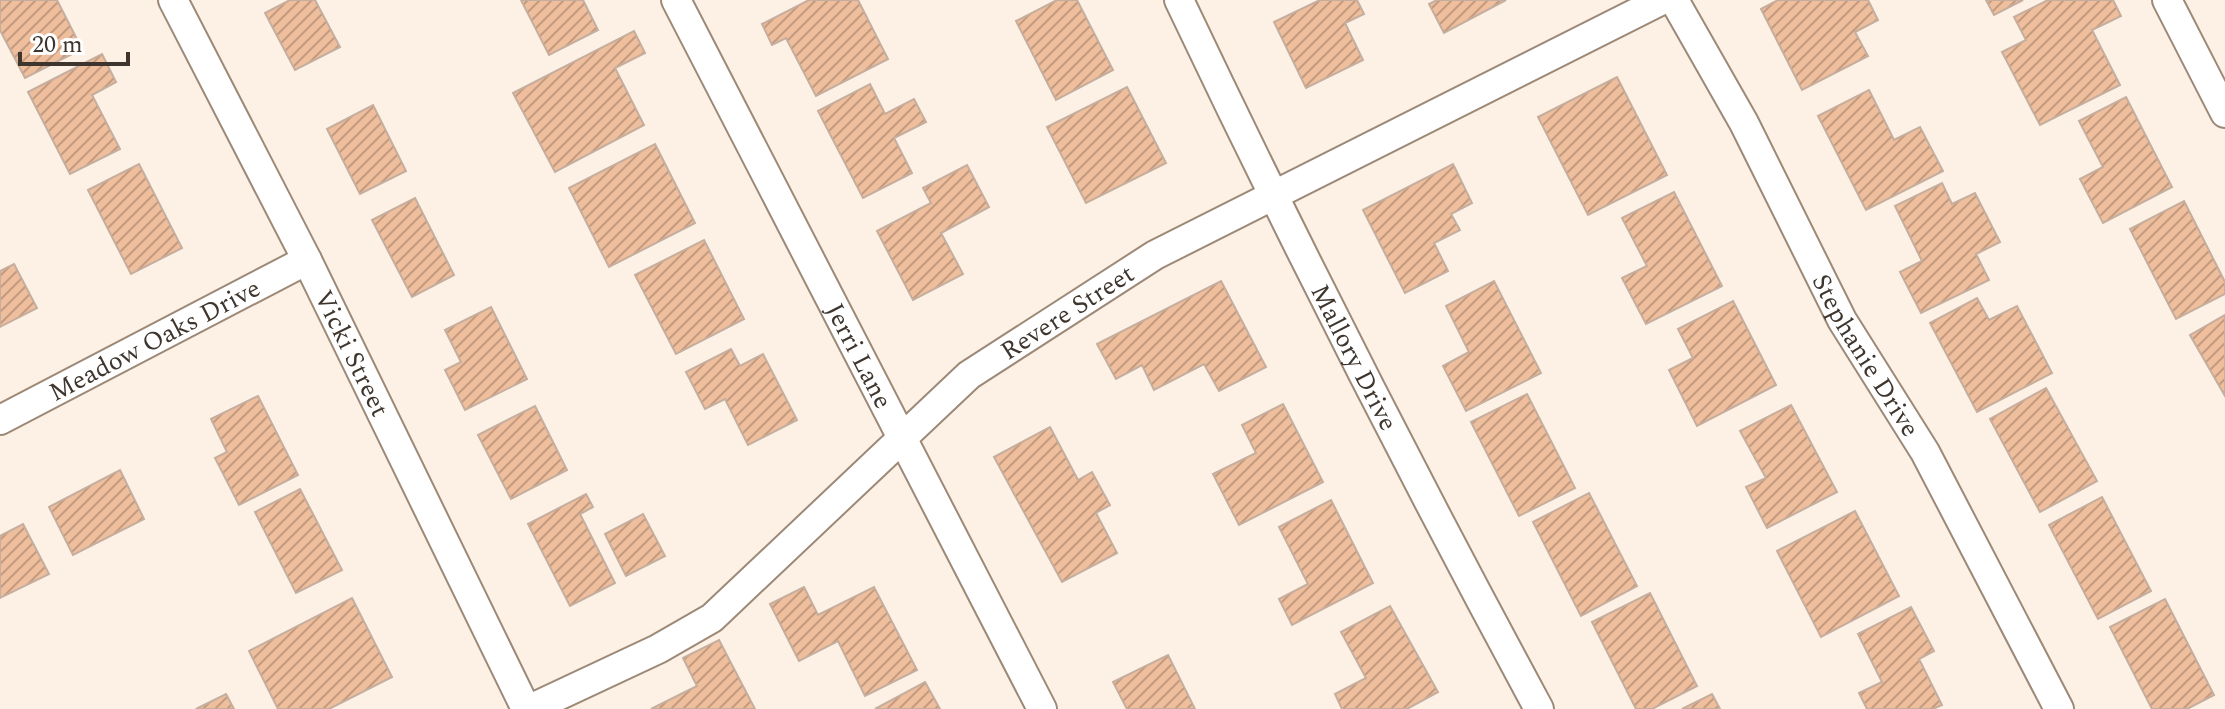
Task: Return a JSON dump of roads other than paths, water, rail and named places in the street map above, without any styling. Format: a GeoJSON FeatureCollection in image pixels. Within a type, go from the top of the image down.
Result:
{"type":"FeatureCollection","features":[{"type":"Feature","properties":{"kind":"street","name":"Vicki Street"},"geometry":{"type":"LineString","coordinates":[[173,0],[307,260],[528,709]]}},
{"type":"Feature","properties":{"kind":"street","name":"Jerri Lane"},"geometry":{"type":"LineString","coordinates":[[676,0],[1042,709]]}},
{"type":"Feature","properties":{"kind":"street","name":"Mallory Drive"},"geometry":{"type":"LineString","coordinates":[[1179,0],[1272,195],[1447,539],[1539,709]]}},
{"type":"Feature","properties":{"kind":"street","name":"Revere Street"},"geometry":{"type":"LineString","coordinates":[[528,709],[658,649],[712,618],[969,375],[1155,255],[1662,0]]}},
{"type":"Feature","properties":{"kind":"street","name":"Stephanie Drive"},"geometry":{"type":"LineString","coordinates":[[1674,0],[1744,123],[1842,320],[1925,452],[2059,709]]}},
{"type":"Feature","properties":{"kind":"street"},"geometry":{"type":"LineString","coordinates":[[2167,0],[2225,113]]}},
{"type":"Feature","properties":{"kind":"street","name":"Meadow Oaks Drive"},"geometry":{"type":"LineString","coordinates":[[0,420],[307,260]]}}]}
